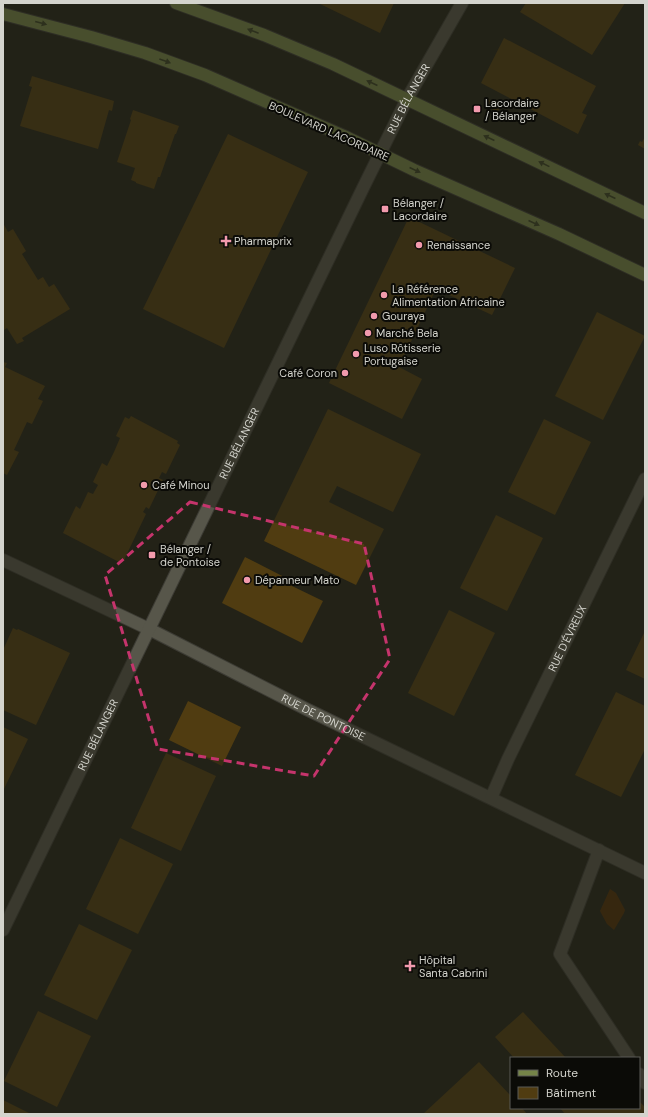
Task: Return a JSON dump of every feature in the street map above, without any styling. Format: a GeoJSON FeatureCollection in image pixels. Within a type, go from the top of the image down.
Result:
{"type":"FeatureCollection","features":[{"type":"Feature","properties":{"kind":"main road"},"geometry":{"type":"LineString","coordinates":[[176,3],[271,38],[333,64],[645,213]]}},
{"type":"Feature","properties":{"kind":"main road","name":"BOULEVARD LACORDAIRE"},"geometry":{"type":"LineString","coordinates":[[3,14],[145,53],[205,75],[346,137],[645,275]]}},
{"type":"Feature","properties":{"kind":"street","name":"RUE BÉLANGER"},"geometry":{"type":"LineString","coordinates":[[3,930],[407,99],[462,3]]}},
{"type":"Feature","properties":{"kind":"street","name":"RUE D'ÉVREUX"},"geometry":{"type":"LineString","coordinates":[[491,798],[508,760],[645,479]]}},
{"type":"Feature","properties":{"kind":"street","name":"RUE DE PONTOISE"},"geometry":{"type":"LineString","coordinates":[[3,560],[149,629],[306,709],[645,873]]}},
{"type":"Feature","properties":{"kind":"street"},"geometry":{"type":"LineString","coordinates":[[599,850],[560,954],[627,1057]]}},
{"type":"Feature","properties":{"kind":"highlighted area"},"geometry":{"type":"Polygon","coordinates":[[[190,502],[364,544],[390,659],[314,776],[158,749],[105,575],[190,502]]]}},
{"type":"Feature","properties":{"kind":"shaded area"},"geometry":{"type":"Polygon","coordinates":[[[610,889],[616,893],[625,910],[614,930],[607,924],[600,911],[610,889]]]}},
{"type":"Feature","properties":{"kind":"building"},"geometry":{"type":"Polygon","coordinates":[[[318,3],[394,3],[380,33],[318,3]]]}},
{"type":"Feature","properties":{"kind":"building"},"geometry":{"type":"Polygon","coordinates":[[[526,3],[625,3],[592,55],[520,12],[526,3]]]}},
{"type":"Feature","properties":{"kind":"building"},"geometry":{"type":"Polygon","coordinates":[[[504,38],[596,86],[582,113],[587,115],[578,134],[481,83],[504,38]]]}},
{"type":"Feature","properties":{"kind":"building"},"geometry":{"type":"Polygon","coordinates":[[[32,76],[114,101],[112,111],[109,110],[98,149],[20,126],[32,87],[29,86],[32,76]]]}},
{"type":"Feature","properties":{"kind":"building"},"geometry":{"type":"Polygon","coordinates":[[[487,99],[501,105],[498,112],[484,105],[487,99]]]}},
{"type":"Feature","properties":{"kind":"building"},"geometry":{"type":"Polygon","coordinates":[[[133,110],[179,126],[154,189],[131,180],[135,168],[117,162],[133,110]]]}},
{"type":"Feature","properties":{"kind":"building","name":"Pharmaprix"},"geometry":{"type":"Polygon","coordinates":[[[228,134],[308,172],[224,348],[143,309],[228,134]]]}},
{"type":"Feature","properties":{"kind":"building"},"geometry":{"type":"Polygon","coordinates":[[[645,137],[645,149],[638,145],[645,137]]]}},
{"type":"Feature","properties":{"kind":"building"},"geometry":{"type":"Polygon","coordinates":[[[409,217],[515,268],[492,315],[436,289],[399,367],[422,379],[402,419],[329,383],[409,217]]]}},
{"type":"Feature","properties":{"kind":"building"},"geometry":{"type":"Polygon","coordinates":[[[3,223],[8,232],[13,229],[26,251],[22,254],[38,280],[43,277],[49,287],[54,284],[70,309],[22,338],[24,341],[17,344],[7,328],[4,330],[3,329],[3,223]]]}},
{"type":"Feature","properties":{"kind":"building"},"geometry":{"type":"Polygon","coordinates":[[[597,312],[645,336],[603,420],[555,396],[597,312]]]}},
{"type":"Feature","properties":{"kind":"building"},"geometry":{"type":"Polygon","coordinates":[[[3,362],[7,363],[5,367],[45,386],[38,399],[43,401],[32,424],[27,422],[14,450],[19,452],[7,475],[3,473],[3,362]]]}},
{"type":"Feature","properties":{"kind":"building"},"geometry":{"type":"Polygon","coordinates":[[[328,409],[421,454],[393,512],[337,486],[329,502],[384,529],[356,585],[264,541],[328,409]]]}},
{"type":"Feature","properties":{"kind":"building"},"geometry":{"type":"Polygon","coordinates":[[[131,416],[178,441],[177,443],[180,445],[166,474],[162,472],[159,478],[163,480],[149,509],[146,507],[143,512],[146,514],[124,560],[121,558],[119,562],[63,533],[76,506],[80,509],[88,492],[93,494],[98,485],[93,482],[102,463],[107,466],[120,438],[116,436],[125,417],[129,419],[131,416]]]}},
{"type":"Feature","properties":{"kind":"building"},"geometry":{"type":"Polygon","coordinates":[[[544,419],[591,442],[555,515],[508,492],[544,419]]]}},
{"type":"Feature","properties":{"kind":"building"},"geometry":{"type":"Polygon","coordinates":[[[496,515],[543,538],[507,611],[460,588],[496,515]]]}},
{"type":"Feature","properties":{"kind":"building"},"geometry":{"type":"Polygon","coordinates":[[[245,557],[294,582],[292,586],[323,601],[302,643],[222,603],[245,557]]]}},
{"type":"Feature","properties":{"kind":"building"},"geometry":{"type":"Polygon","coordinates":[[[449,610],[495,633],[454,716],[408,693],[449,610]]]}},
{"type":"Feature","properties":{"kind":"building"},"geometry":{"type":"Polygon","coordinates":[[[13,628],[70,653],[36,725],[3,710],[3,650],[13,628]]]}},
{"type":"Feature","properties":{"kind":"building"},"geometry":{"type":"Polygon","coordinates":[[[645,631],[645,679],[626,670],[645,631]]]}},
{"type":"Feature","properties":{"kind":"building"},"geometry":{"type":"Polygon","coordinates":[[[616,692],[645,706],[645,749],[621,797],[575,775],[616,692]]]}},
{"type":"Feature","properties":{"kind":"building"},"geometry":{"type":"Polygon","coordinates":[[[188,701],[241,727],[222,766],[169,740],[188,701]]]}},
{"type":"Feature","properties":{"kind":"building"},"geometry":{"type":"Polygon","coordinates":[[[3,727],[28,739],[3,791],[3,727]]]}},
{"type":"Feature","properties":{"kind":"building"},"geometry":{"type":"Polygon","coordinates":[[[166,753],[216,776],[181,851],[131,828],[166,753]]]}},
{"type":"Feature","properties":{"kind":"building"},"geometry":{"type":"Polygon","coordinates":[[[120,838],[173,864],[138,934],[86,909],[120,838]]]}},
{"type":"Feature","properties":{"kind":"building"},"geometry":{"type":"Polygon","coordinates":[[[79,924],[132,950],[97,1020],[44,995],[79,924]]]}},
{"type":"Feature","properties":{"kind":"building"},"geometry":{"type":"Polygon","coordinates":[[[38,1011],[91,1036],[57,1107],[4,1081],[38,1011]]]}},
{"type":"Feature","properties":{"kind":"building"},"geometry":{"type":"Polygon","coordinates":[[[523,1012],[565,1057],[513,1057],[495,1037],[523,1012]]]}},
{"type":"Feature","properties":{"kind":"building"},"geometry":{"type":"Polygon","coordinates":[[[479,1062],[510,1095],[510,1109],[523,1109],[527,1114],[423,1114],[479,1062]]]}},
{"type":"Feature","properties":{"kind":"building"},"geometry":{"type":"Polygon","coordinates":[[[3,1100],[31,1114],[3,1114],[3,1100]]]}},
{"type":"Feature","properties":{"kind":"building"},"geometry":{"type":"Polygon","coordinates":[[[640,1102],[645,1107],[645,1114],[565,1114],[561,1109],[640,1109],[640,1102]]]}},
{"type":"Feature","properties":{"kind":"place","name":"Lacordaire / Bélanger"},"geometry":{"type":"Point","coordinates":[477,109]}},
{"type":"Feature","properties":{"kind":"place","name":"Bélanger / Lacordaire"},"geometry":{"type":"Point","coordinates":[385,209]}},
{"type":"Feature","properties":{"kind":"place","name":"Pharmaprix"},"geometry":{"type":"Point","coordinates":[226,241]}},
{"type":"Feature","properties":{"kind":"place","name":"Renaissance"},"geometry":{"type":"Point","coordinates":[419,245]}},
{"type":"Feature","properties":{"kind":"place","name":"La Référence Alimentation Africaine"},"geometry":{"type":"Point","coordinates":[384,295]}},
{"type":"Feature","properties":{"kind":"place","name":"Gouraya"},"geometry":{"type":"Point","coordinates":[374,316]}},
{"type":"Feature","properties":{"kind":"place","name":"Marché Bela"},"geometry":{"type":"Point","coordinates":[368,333]}},
{"type":"Feature","properties":{"kind":"place","name":"Luso Rôtisserie Portugaise"},"geometry":{"type":"Point","coordinates":[356,354]}},
{"type":"Feature","properties":{"kind":"place","name":"Café Coron"},"geometry":{"type":"Point","coordinates":[345,373]}},
{"type":"Feature","properties":{"kind":"place","name":"Café Minou"},"geometry":{"type":"Point","coordinates":[144,485]}},
{"type":"Feature","properties":{"kind":"place","name":"Bélanger / de Pontoise"},"geometry":{"type":"Point","coordinates":[152,555]}},
{"type":"Feature","properties":{"kind":"place","name":"Dépanneur Mato"},"geometry":{"type":"Point","coordinates":[247,580]}},
{"type":"Feature","properties":{"kind":"place","name":"Hôpital Santa Cabrini"},"geometry":{"type":"Point","coordinates":[410,966]}}]}
